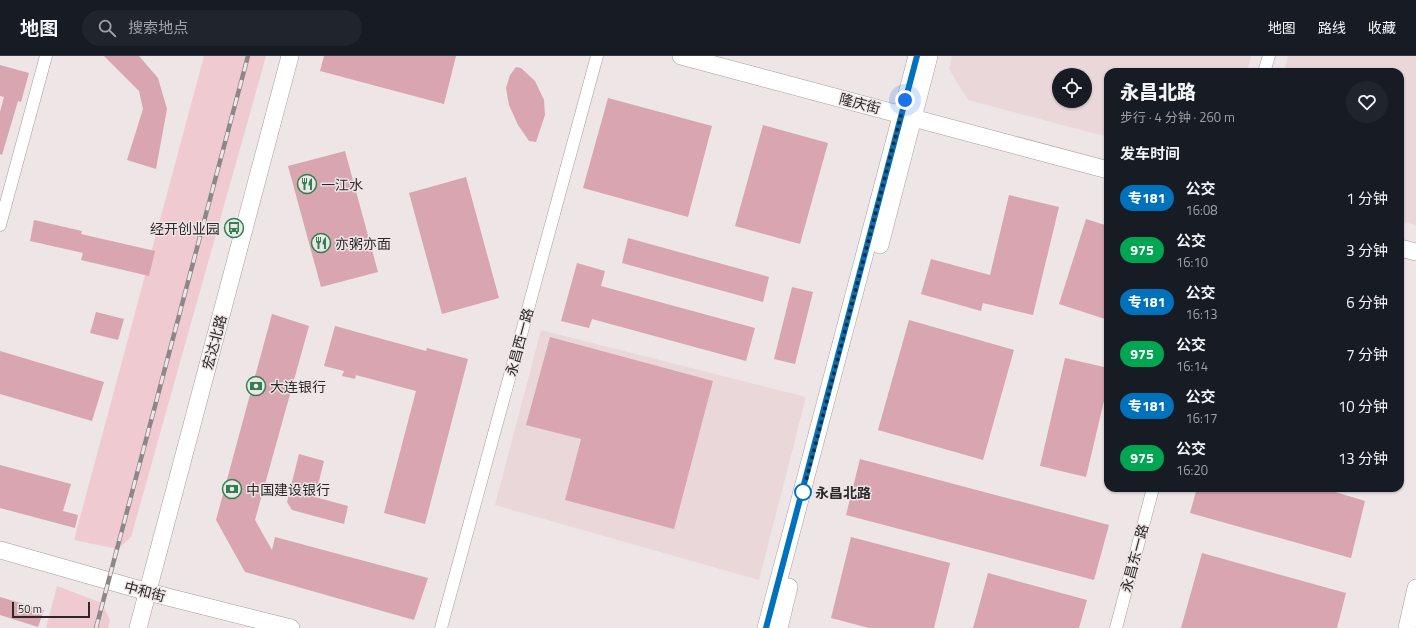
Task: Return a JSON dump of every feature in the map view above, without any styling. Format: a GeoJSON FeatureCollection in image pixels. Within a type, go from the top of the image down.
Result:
{"type":"FeatureCollection","features":[{"type":"Feature","properties":{"kind":"street"},"geometry":{"type":"LineString","coordinates":[[0,225],[46,56]]}},
{"type":"Feature","properties":{"kind":"street","name":"宏达北路"},"geometry":{"type":"LineString","coordinates":[[138,628],[290,56]]}},
{"type":"Feature","properties":{"kind":"street","name":"永昌西一路"},"geometry":{"type":"LineString","coordinates":[[441,628],[597,56]]}},
{"type":"Feature","properties":{"kind":"street","name":"隆庆街"},"geometry":{"type":"LineString","coordinates":[[681,56],[1104,169]]}},
{"type":"Feature","properties":{"kind":"street"},"geometry":{"type":"LineString","coordinates":[[779,628],[907,116],[917,56]]}},
{"type":"Feature","properties":{"kind":"street"},"geometry":{"type":"LineString","coordinates":[[766,628],[907,116],[930,56]]}},
{"type":"Feature","properties":{"kind":"street"},"geometry":{"type":"LineString","coordinates":[[1265,68],[1268,56]]}},
{"type":"Feature","properties":{"kind":"street"},"geometry":{"type":"LineString","coordinates":[[1404,249],[1416,252]]}},
{"type":"Feature","properties":{"kind":"street","name":"永昌东一路"},"geometry":{"type":"LineString","coordinates":[[1116,628],[1152,492]]}},
{"type":"Feature","properties":{"kind":"street","name":"中和街"},"geometry":{"type":"LineString","coordinates":[[0,550],[148,592],[291,628]]}},
{"type":"Feature","properties":{"kind":"street"},"geometry":{"type":"LineString","coordinates":[[1407,628],[1416,588]]}},
{"type":"Feature","properties":{"kind":"shaded area"},"geometry":{"type":"Polygon","coordinates":[[[204,56],[266,56],[131,537],[118,549],[74,540],[204,56]]]}},
{"type":"Feature","properties":{"kind":"shaded area"},"geometry":{"type":"Polygon","coordinates":[[[952,56],[1251,56],[1248,68],[1104,68],[1104,136],[968,100],[949,69],[952,56]]]}},
{"type":"Feature","properties":{"kind":"shaded area"},"geometry":{"type":"Polygon","coordinates":[[[1288,56],[1416,56],[1416,225],[1404,222],[1404,68],[1285,68],[1288,56]]]}},
{"type":"Feature","properties":{"kind":"shaded area"},"geometry":{"type":"Polygon","coordinates":[[[541,330],[806,397],[759,580],[495,505],[541,330]]]}},
{"type":"Feature","properties":{"kind":"shaded area"},"geometry":{"type":"Polygon","coordinates":[[[57,586],[102,603],[110,620],[108,628],[46,628],[57,586]]]}},
{"type":"Feature","properties":{"kind":"building"},"geometry":{"type":"Polygon","coordinates":[[[104,56],[139,56],[158,78],[167,109],[156,169],[127,160],[143,109],[139,91],[104,56]]]}},
{"type":"Feature","properties":{"kind":"building"},"geometry":{"type":"Polygon","coordinates":[[[324,56],[456,56],[444,104],[320,71],[324,56]]]}},
{"type":"Feature","properties":{"kind":"building"},"geometry":{"type":"Polygon","coordinates":[[[0,65],[29,73],[21,102],[18,101],[2,155],[0,154],[0,112],[4,97],[0,96],[0,65]]]}},
{"type":"Feature","properties":{"kind":"building"},"geometry":{"type":"Polygon","coordinates":[[[516,67],[521,68],[535,81],[544,100],[545,115],[536,142],[529,141],[518,125],[509,105],[506,88],[510,75],[516,67]]]}},
{"type":"Feature","properties":{"kind":"building"},"geometry":{"type":"Polygon","coordinates":[[[608,98],[712,126],[688,217],[583,188],[608,98]]]}},
{"type":"Feature","properties":{"kind":"building"},"geometry":{"type":"Polygon","coordinates":[[[763,125],[828,143],[800,244],[735,226],[763,125]]]}},
{"type":"Feature","properties":{"kind":"building"},"geometry":{"type":"Polygon","coordinates":[[[345,151],[378,272],[321,287],[288,166],[345,151]]]}},
{"type":"Feature","properties":{"kind":"building"},"geometry":{"type":"Polygon","coordinates":[[[466,177],[499,298],[442,314],[409,193],[466,177]]]}},
{"type":"Feature","properties":{"kind":"building"},"geometry":{"type":"Polygon","coordinates":[[[1009,195],[1059,207],[1033,315],[983,303],[981,311],[921,294],[931,259],[990,275],[1009,195]]]}},
{"type":"Feature","properties":{"kind":"building"},"geometry":{"type":"Polygon","coordinates":[[[1086,219],[1104,225],[1104,319],[1059,304],[1086,219]]]}},
{"type":"Feature","properties":{"kind":"building"},"geometry":{"type":"Polygon","coordinates":[[[34,220],[82,231],[81,234],[155,251],[149,276],[81,260],[83,253],[30,241],[34,220]]]}},
{"type":"Feature","properties":{"kind":"building"},"geometry":{"type":"Polygon","coordinates":[[[628,238],[769,277],[763,302],[622,263],[628,238]]]}},
{"type":"Feature","properties":{"kind":"building"},"geometry":{"type":"Polygon","coordinates":[[[577,263],[605,271],[601,286],[755,328],[746,361],[592,319],[589,328],[561,321],[577,263]]]}},
{"type":"Feature","properties":{"kind":"building"},"geometry":{"type":"Polygon","coordinates":[[[792,287],[813,292],[795,364],[774,359],[792,287]]]}},
{"type":"Feature","properties":{"kind":"building"},"geometry":{"type":"Polygon","coordinates":[[[96,312],[124,319],[118,340],[90,333],[96,312]]]}},
{"type":"Feature","properties":{"kind":"building"},"geometry":{"type":"Polygon","coordinates":[[[272,314],[309,326],[255,520],[272,550],[275,537],[428,578],[414,620],[245,572],[216,520],[272,314]]]}},
{"type":"Feature","properties":{"kind":"building"},"geometry":{"type":"Polygon","coordinates":[[[909,320],[1014,350],[983,460],[878,430],[909,320]]]}},
{"type":"Feature","properties":{"kind":"building"},"geometry":{"type":"Polygon","coordinates":[[[335,326],[426,351],[427,348],[468,359],[425,524],[384,513],[416,391],[356,375],[355,379],[342,376],[344,371],[324,366],[335,326]]]}},
{"type":"Feature","properties":{"kind":"building"},"geometry":{"type":"Polygon","coordinates":[[[550,337],[713,381],[674,529],[565,500],[581,439],[526,425],[550,337]]]}},
{"type":"Feature","properties":{"kind":"building"},"geometry":{"type":"Polygon","coordinates":[[[0,351],[104,382],[92,421],[0,394],[0,351]]]}},
{"type":"Feature","properties":{"kind":"building"},"geometry":{"type":"Polygon","coordinates":[[[1065,358],[1104,367],[1104,401],[1086,477],[1040,466],[1065,358]]]}},
{"type":"Feature","properties":{"kind":"building"},"geometry":{"type":"Polygon","coordinates":[[[299,454],[324,461],[315,497],[348,506],[344,524],[292,510],[287,502],[299,454]]]}},
{"type":"Feature","properties":{"kind":"building"},"geometry":{"type":"Polygon","coordinates":[[[860,459],[1109,525],[1094,580],[846,515],[860,459]]]}},
{"type":"Feature","properties":{"kind":"building"},"geometry":{"type":"Polygon","coordinates":[[[0,465],[71,484],[63,511],[78,515],[75,528],[0,508],[0,465]]]}},
{"type":"Feature","properties":{"kind":"building"},"geometry":{"type":"Polygon","coordinates":[[[1196,492],[1335,492],[1365,501],[1351,558],[1190,513],[1196,492]]]}},
{"type":"Feature","properties":{"kind":"building"},"geometry":{"type":"Polygon","coordinates":[[[851,537],[950,563],[934,628],[869,628],[831,618],[851,537]]]}},
{"type":"Feature","properties":{"kind":"building"},"geometry":{"type":"Polygon","coordinates":[[[1202,553],[1346,593],[1337,628],[1181,628],[1202,553]]]}},
{"type":"Feature","properties":{"kind":"building"},"geometry":{"type":"Polygon","coordinates":[[[988,573],[1087,600],[1079,628],[973,628],[988,573]]]}},
{"type":"Feature","properties":{"kind":"building"},"geometry":{"type":"Polygon","coordinates":[[[0,597],[44,610],[38,627],[0,615],[0,597]]]}},
{"type":"Feature","properties":{"kind":"railway"},"geometry":{"type":"LineString","coordinates":[[96,628],[248,56]]}},
{"type":"Feature","properties":{"kind":"bus line","name":"专181"},"geometry":{"type":"LineString","coordinates":[[766,628],[917,56]]}},
{"type":"Feature","properties":{"kind":"place","name":"一江水"},"geometry":{"type":"Point","coordinates":[307,184]}},
{"type":"Feature","properties":{"kind":"place","name":"经开创业园"},"geometry":{"type":"Point","coordinates":[234,228]}},
{"type":"Feature","properties":{"kind":"place","name":"亦粥亦面"},"geometry":{"type":"Point","coordinates":[321,243]}},
{"type":"Feature","properties":{"kind":"place","name":"大连银行"},"geometry":{"type":"Point","coordinates":[256,386]}},
{"type":"Feature","properties":{"kind":"place","name":"中国建设银行"},"geometry":{"type":"Point","coordinates":[232,489]}},
{"type":"Feature","properties":{"kind":"place","name":"永昌北路"},"geometry":{"type":"Point","coordinates":[803,492]}},
{"type":"Feature","properties":{"kind":"route"},"geometry":{"type":"LineString","coordinates":[[803,492],[905,100]]}}]}
